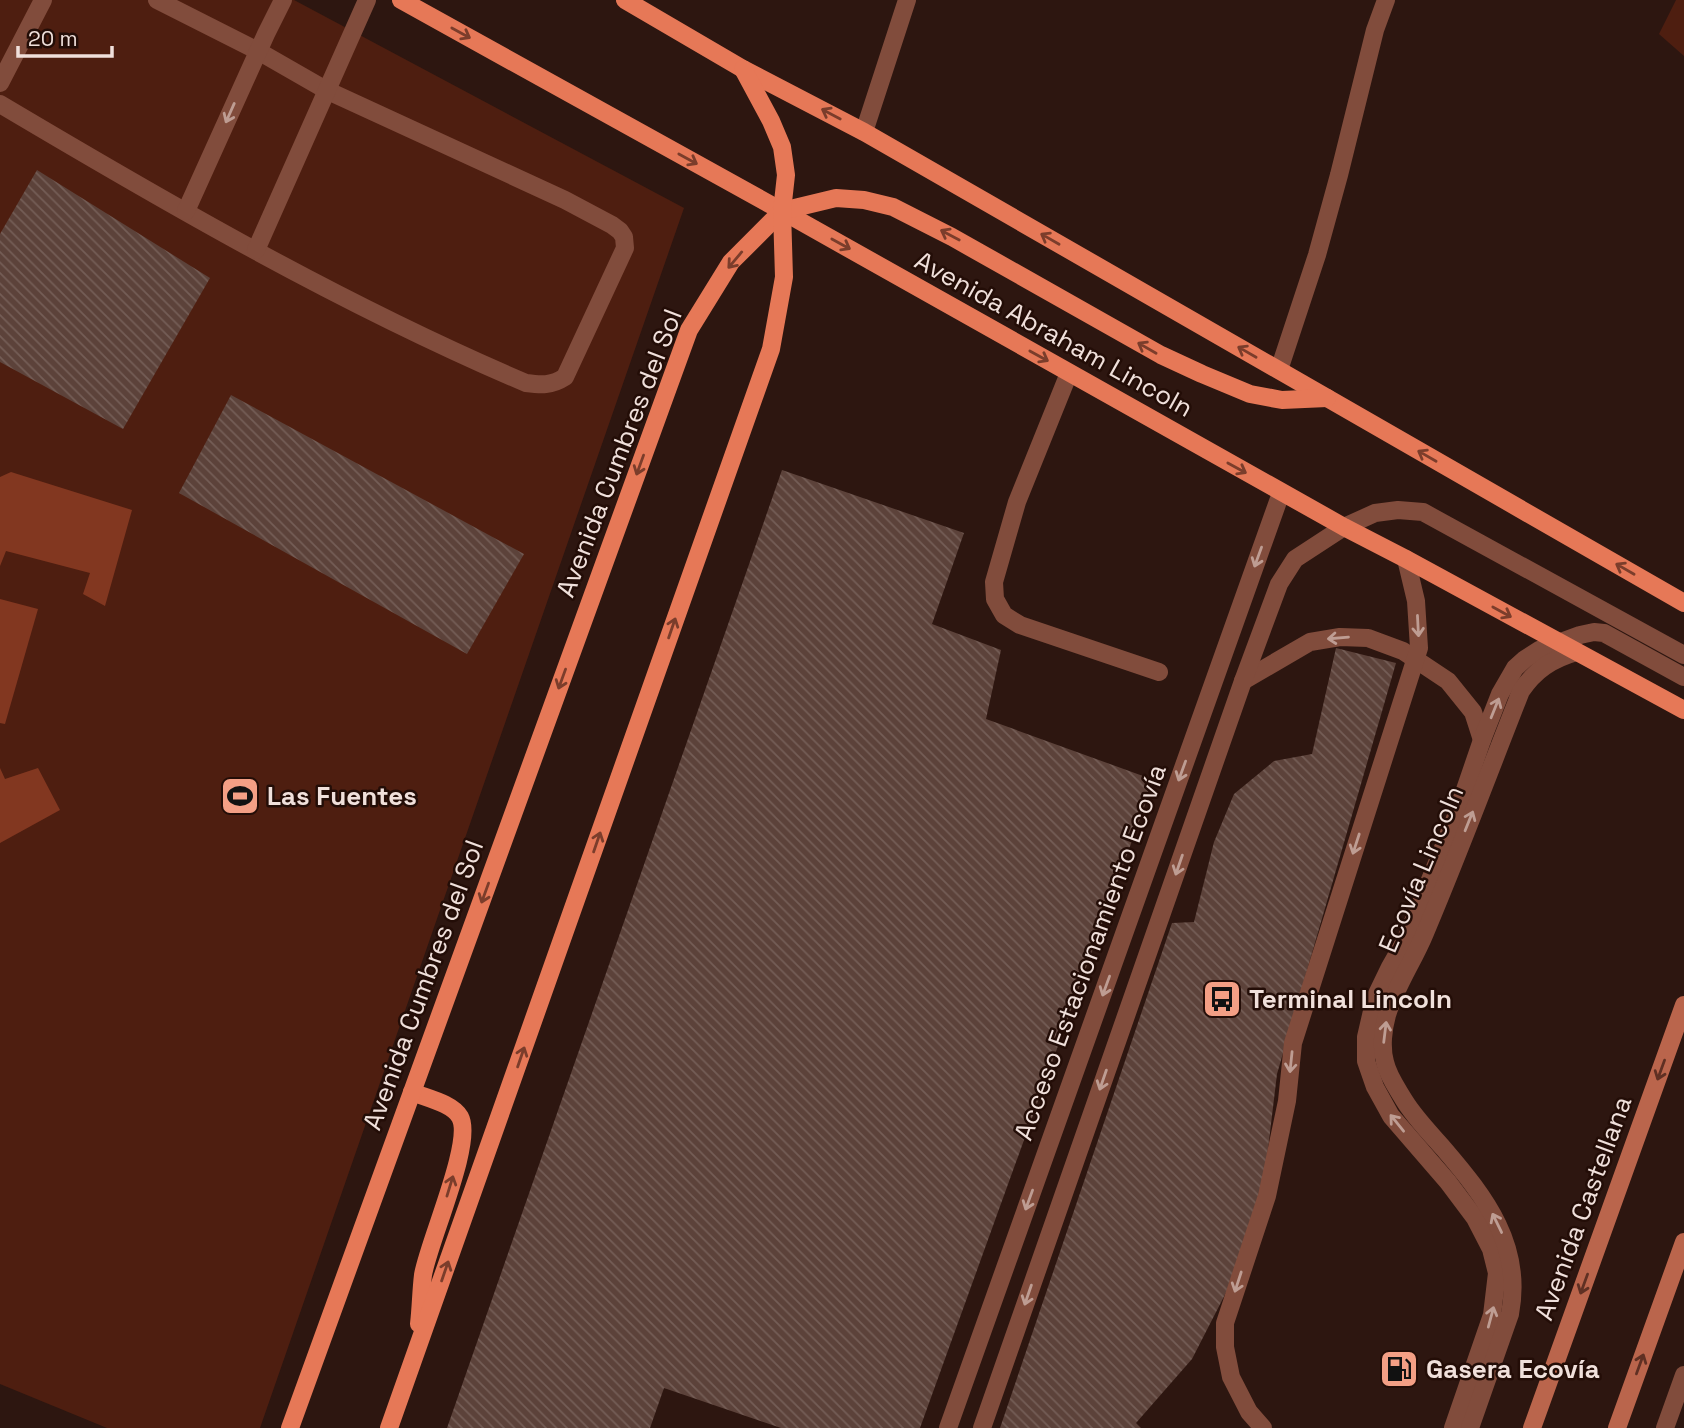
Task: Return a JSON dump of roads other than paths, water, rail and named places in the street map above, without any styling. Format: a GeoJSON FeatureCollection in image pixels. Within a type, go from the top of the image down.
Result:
{"type":"FeatureCollection","features":[{"type":"Feature","properties":{"kind":"main road","name":"Avenida Abraham Lincoln"},"geometry":{"type":"LineString","coordinates":[[401,0],[782,211],[1281,493],[1684,710]]}},
{"type":"Feature","properties":{"kind":"main road"},"geometry":{"type":"LineString","coordinates":[[625,0],[743,69],[863,132],[1684,603]]}},
{"type":"Feature","properties":{"kind":"main road"},"geometry":{"type":"LineString","coordinates":[[389,1428],[771,349],[784,277],[782,211],[786,175],[782,147],[743,69]]}},
{"type":"Feature","properties":{"kind":"main road"},"geometry":{"type":"LineString","coordinates":[[782,211],[836,198],[864,200],[893,207],[952,237],[1161,355],[1202,374],[1250,394],[1282,400],[1328,398]]}},
{"type":"Feature","properties":{"kind":"main road","name":"Avenida Cumbres del Sol"},"geometry":{"type":"LineString","coordinates":[[290,1428],[689,330],[731,262],[782,211]]}},
{"type":"Feature","properties":{"kind":"main road"},"geometry":{"type":"LineString","coordinates":[[412,1092],[449,1107],[459,1116],[463,1129],[460,1153],[423,1273],[418,1348]]}},
{"type":"Feature","properties":{"kind":"street"},"geometry":{"type":"LineString","coordinates":[[0,83],[43,0]]}},
{"type":"Feature","properties":{"kind":"street"},"geometry":{"type":"LineString","coordinates":[[0,104],[315,284],[411,332],[526,383],[556,383],[565,377],[625,248],[624,237],[620,231],[565,200],[326,90],[258,51],[157,0]]}},
{"type":"Feature","properties":{"kind":"street"},"geometry":{"type":"LineString","coordinates":[[186,211],[283,0]]}},
{"type":"Feature","properties":{"kind":"street"},"geometry":{"type":"LineString","coordinates":[[256,250],[367,0]]}},
{"type":"Feature","properties":{"kind":"street"},"geometry":{"type":"LineString","coordinates":[[863,132],[907,0]]}},
{"type":"Feature","properties":{"kind":"street"},"geometry":{"type":"LineString","coordinates":[[1279,370],[1317,256],[1376,30],[1380,2]]}},
{"type":"Feature","properties":{"kind":"street"},"geometry":{"type":"LineString","coordinates":[[1069,373],[1017,502],[994,582],[995,599],[1004,615],[1020,625],[1159,672]]}},
{"type":"Feature","properties":{"kind":"street","name":"Acceso Estacionamiento Ecovía"},"geometry":{"type":"LineString","coordinates":[[948,1428],[1281,493]]}},
{"type":"Feature","properties":{"kind":"street"},"geometry":{"type":"LineString","coordinates":[[982,1428],[1243,681],[1279,584],[1295,559],[1344,527],[1376,513],[1398,510],[1423,512],[1684,655]]}},
{"type":"Feature","properties":{"kind":"street"},"geometry":{"type":"LineString","coordinates":[[1263,1428],[1249,1412],[1231,1377],[1225,1348],[1225,1323],[1267,1196],[1287,1101],[1293,1043],[1419,648],[1416,601],[1406,559]]}},
{"type":"Feature","properties":{"kind":"street"},"geometry":{"type":"LineString","coordinates":[[1453,1428],[1492,1315],[1497,1273],[1491,1249],[1475,1218],[1391,1116],[1375,1087],[1366,1061],[1366,1037],[1376,998],[1406,939],[1456,816],[1500,694],[1515,668],[1539,650],[1594,632],[1604,634],[1684,677]]}},
{"type":"Feature","properties":{"kind":"street"},"geometry":{"type":"LineString","coordinates":[[1243,681],[1310,642],[1340,637],[1368,638],[1403,651],[1448,681],[1473,712],[1482,740]]}},
{"type":"Feature","properties":{"kind":"street","name":"Ecovía Lincoln"},"geometry":{"type":"LineString","coordinates":[[1470,1428],[1510,1314],[1513,1299],[1510,1260],[1504,1237],[1490,1209],[1469,1178],[1412,1113],[1389,1074],[1384,1061],[1383,1041],[1387,1016],[1424,935],[1521,691],[1530,678],[1543,668],[1559,657],[1576,652]]}},
{"type":"Feature","properties":{"kind":"street","name":"Avenida Castellana"},"geometry":{"type":"LineString","coordinates":[[1532,1428],[1684,1005]]}},
{"type":"Feature","properties":{"kind":"street"},"geometry":{"type":"LineString","coordinates":[[1617,1428],[1684,1242]]}},
{"type":"Feature","properties":{"kind":"street"},"geometry":{"type":"LineString","coordinates":[[1665,1428],[1684,1375]]}},
{"type":"Feature","properties":{"kind":"place","name":"Las Fuentes"},"geometry":{"type":"Point","coordinates":[240,796]}},
{"type":"Feature","properties":{"kind":"place","name":"Terminal Lincoln"},"geometry":{"type":"Point","coordinates":[1222,999]}},
{"type":"Feature","properties":{"kind":"place","name":"Gasera Ecovía"},"geometry":{"type":"Point","coordinates":[1399,1369]}}]}
